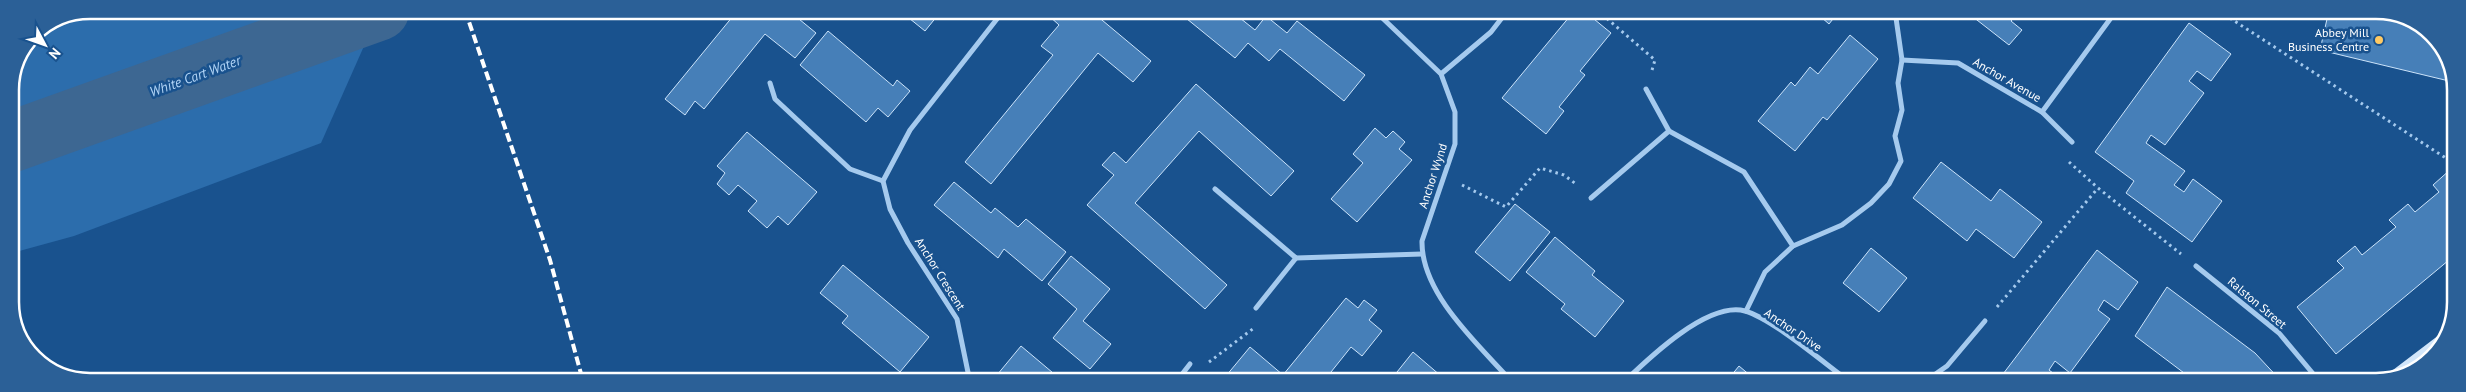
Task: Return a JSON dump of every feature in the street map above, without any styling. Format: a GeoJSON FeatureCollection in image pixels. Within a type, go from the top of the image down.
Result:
{"type":"FeatureCollection","features":[{"type":"Feature","properties":{"kind":"street"},"geometry":{"type":"LineString","coordinates":[[770,83],[775,100],[850,169],[883,181],[910,130],[997,19]]}},
{"type":"Feature","properties":{"kind":"street","name":"Anchor Wynd"},"geometry":{"type":"LineString","coordinates":[[1383,19],[1441,74],[1455,112],[1455,144],[1422,241],[1422,254],[1434,288],[1464,329],[1504,373]]}},
{"type":"Feature","properties":{"kind":"street"},"geometry":{"type":"LineString","coordinates":[[1441,74],[1490,32],[1501,19]]}},
{"type":"Feature","properties":{"kind":"street"},"geometry":{"type":"LineString","coordinates":[[1746,311],[1765,272],[1793,246],[1842,225],[1871,203],[1889,184],[1901,161],[1895,136],[1902,110],[1898,83],[1902,60],[1895,19]]}},
{"type":"Feature","properties":{"kind":"street","name":"Anchor Avenue"},"geometry":{"type":"LineString","coordinates":[[2042,112],[2110,19]]}},
{"type":"Feature","properties":{"kind":"street","name":"Anchor Avenue"},"geometry":{"type":"LineString","coordinates":[[1902,60],[1958,63],[2042,112],[2072,142]]}},
{"type":"Feature","properties":{"kind":"street"},"geometry":{"type":"LineString","coordinates":[[1646,89],[1668,131],[1744,172],[1793,246]]}},
{"type":"Feature","properties":{"kind":"street"},"geometry":{"type":"LineString","coordinates":[[1591,198],[1668,131]]}},
{"type":"Feature","properties":{"kind":"street","name":"Anchor Crescent"},"geometry":{"type":"LineString","coordinates":[[883,181],[890,209],[908,243],[957,320],[968,373]]}},
{"type":"Feature","properties":{"kind":"street"},"geometry":{"type":"LineString","coordinates":[[1215,189],[1296,258],[1422,254]]}},
{"type":"Feature","properties":{"kind":"street"},"geometry":{"type":"LineString","coordinates":[[1256,308],[1296,258]]}},
{"type":"Feature","properties":{"kind":"street","name":"Ralston Street"},"geometry":{"type":"LineString","coordinates":[[2196,266],[2279,333],[2312,373]]}},
{"type":"Feature","properties":{"kind":"street","name":"Anchor Drive"},"geometry":{"type":"LineString","coordinates":[[1633,373],[1664,344],[1706,318],[1732,310],[1746,311],[1770,324],[1838,373]]}},
{"type":"Feature","properties":{"kind":"street"},"geometry":{"type":"LineString","coordinates":[[1937,373],[1947,366],[1986,321]]}},
{"type":"Feature","properties":{"kind":"street"},"geometry":{"type":"LineString","coordinates":[[2406,366],[2433,346]]}},
{"type":"Feature","properties":{"kind":"street"},"geometry":{"type":"LineString","coordinates":[[1183,373],[1190,364]]}},
{"type":"Feature","properties":{"kind":"path"},"geometry":{"type":"LineString","coordinates":[[1607,19],[1655,60],[1646,89]]}},
{"type":"Feature","properties":{"kind":"path"},"geometry":{"type":"LineString","coordinates":[[2231,19],[2447,159]]}},
{"type":"Feature","properties":{"kind":"path"},"geometry":{"type":"LineString","coordinates":[[2072,142],[2069,164],[2196,266]]}},
{"type":"Feature","properties":{"kind":"path"},"geometry":{"type":"LineString","coordinates":[[1444,177],[1506,207],[1540,168],[1564,175],[1591,198]]}},
{"type":"Feature","properties":{"kind":"path"},"geometry":{"type":"LineString","coordinates":[[1986,321],[2098,188]]}},
{"type":"Feature","properties":{"kind":"path"},"geometry":{"type":"LineString","coordinates":[[1190,364],[1209,362],[1255,328],[1256,308]]}},
{"type":"Feature","properties":{"kind":"shaded area"},"geometry":{"type":"Polygon","coordinates":[[[90,19],[376,19],[321,143],[74,236],[19,251],[20,76],[31,50],[50,31],[76,20],[90,19]]]}},
{"type":"Feature","properties":{"kind":"building"},"geometry":{"type":"Polygon","coordinates":[[[731,19],[799,19],[816,33],[795,58],[765,34],[704,109],[695,101],[685,115],[665,99],[731,19]]]}},
{"type":"Feature","properties":{"kind":"building"},"geometry":{"type":"Polygon","coordinates":[[[910,19],[935,19],[925,31],[910,19]]]}},
{"type":"Feature","properties":{"kind":"building"},"geometry":{"type":"Polygon","coordinates":[[[1052,19],[1101,19],[1151,61],[1133,82],[1098,53],[991,184],[965,162],[1053,55],[1041,46],[1059,25],[1052,19]]]}},
{"type":"Feature","properties":{"kind":"building"},"geometry":{"type":"Polygon","coordinates":[[[1187,19],[1241,19],[1255,30],[1264,19],[1270,19],[1287,33],[1297,21],[1365,75],[1344,101],[1280,49],[1269,61],[1248,43],[1235,58],[1187,19]]]}},
{"type":"Feature","properties":{"kind":"building"},"geometry":{"type":"Polygon","coordinates":[[[1568,19],[1594,19],[1611,33],[1580,71],[1585,75],[1559,107],[1564,111],[1546,134],[1502,98],[1568,19]]]}},
{"type":"Feature","properties":{"kind":"building"},"geometry":{"type":"Polygon","coordinates":[[[1823,19],[1833,19],[1829,24],[1823,19]]]}},
{"type":"Feature","properties":{"kind":"building"},"geometry":{"type":"Polygon","coordinates":[[[1976,19],[2013,19],[2011,21],[2022,30],[2009,45],[1976,19]]]}},
{"type":"Feature","properties":{"kind":"building","name":"Abbey Mill Business Centre"},"geometry":{"type":"Polygon","coordinates":[[[2327,19],[2386,19],[2395,21],[2416,31],[2433,46],[2442,63],[2446,80],[2320,50],[2327,19]]]}},
{"type":"Feature","properties":{"kind":"building"},"geometry":{"type":"Polygon","coordinates":[[[2189,23],[2231,54],[2211,81],[2197,71],[2189,81],[2204,93],[2165,145],[2151,135],[2146,143],[2185,171],[2174,185],[2184,192],[2193,179],[2222,201],[2192,242],[2126,193],[2134,181],[2095,152],[2189,23]]]}},
{"type":"Feature","properties":{"kind":"building"},"geometry":{"type":"Polygon","coordinates":[[[828,31],[893,86],[897,80],[910,91],[888,117],[878,108],[866,122],[800,65],[828,31]]]}},
{"type":"Feature","properties":{"kind":"building"},"geometry":{"type":"Polygon","coordinates":[[[1850,35],[1878,59],[1827,120],[1823,117],[1795,151],[1758,121],[1791,82],[1795,86],[1810,67],[1818,74],[1850,35]]]}},
{"type":"Feature","properties":{"kind":"building"},"geometry":{"type":"Polygon","coordinates":[[[1196,84],[1294,171],[1271,196],[1199,131],[1135,203],[1227,285],[1205,309],[1087,205],[1114,175],[1102,165],[1114,152],[1126,163],[1196,84]]]}},
{"type":"Feature","properties":{"kind":"building"},"geometry":{"type":"Polygon","coordinates":[[[1375,128],[1386,138],[1393,131],[1405,142],[1399,149],[1412,160],[1357,222],[1331,199],[1363,163],[1353,154],[1375,128]]]}},
{"type":"Feature","properties":{"kind":"building"},"geometry":{"type":"Polygon","coordinates":[[[747,132],[817,192],[788,225],[778,216],[767,228],[748,211],[757,201],[738,185],[729,195],[717,184],[725,173],[717,166],[747,132]]]}},
{"type":"Feature","properties":{"kind":"building"},"geometry":{"type":"Polygon","coordinates":[[[1941,162],[1991,201],[2000,189],[2042,222],[2014,258],[1976,229],[1967,241],[1913,198],[1941,162]]]}},
{"type":"Feature","properties":{"kind":"building"},"geometry":{"type":"Polygon","coordinates":[[[2447,173],[2447,262],[2336,354],[2297,307],[2344,268],[2337,261],[2355,246],[2362,255],[2396,227],[2389,220],[2408,204],[2415,212],[2439,192],[2433,185],[2447,173]]]}},
{"type":"Feature","properties":{"kind":"building"},"geometry":{"type":"Polygon","coordinates":[[[954,182],[991,213],[995,208],[1018,227],[1026,219],[1066,252],[1042,281],[1004,249],[998,258],[934,205],[954,182]]]}},
{"type":"Feature","properties":{"kind":"building"},"geometry":{"type":"Polygon","coordinates":[[[1515,204],[1550,232],[1510,281],[1475,252],[1515,204]]]}},
{"type":"Feature","properties":{"kind":"building"},"geometry":{"type":"Polygon","coordinates":[[[1555,237],[1595,271],[1592,275],[1624,301],[1595,337],[1561,309],[1565,304],[1526,272],[1555,237]]]}},
{"type":"Feature","properties":{"kind":"building"},"geometry":{"type":"Polygon","coordinates":[[[1871,248],[1907,278],[1879,312],[1843,283],[1871,248]]]}},
{"type":"Feature","properties":{"kind":"building"},"geometry":{"type":"Polygon","coordinates":[[[2097,250],[2138,282],[2118,310],[2104,300],[2098,310],[2110,319],[2070,373],[2055,361],[2049,370],[2053,373],[2004,373],[2097,250]]]}},
{"type":"Feature","properties":{"kind":"building"},"geometry":{"type":"Polygon","coordinates":[[[1071,256],[1110,289],[1083,321],[1111,344],[1090,369],[1053,338],[1077,309],[1048,284],[1071,256]]]}},
{"type":"Feature","properties":{"kind":"building"},"geometry":{"type":"Polygon","coordinates":[[[843,265],[929,337],[900,372],[842,323],[848,316],[820,293],[843,265]]]}},
{"type":"Feature","properties":{"kind":"building"},"geometry":{"type":"Polygon","coordinates":[[[2167,287],[2255,353],[2274,373],[2184,373],[2135,336],[2167,287]]]}},
{"type":"Feature","properties":{"kind":"building"},"geometry":{"type":"Polygon","coordinates":[[[1346,298],[1358,308],[1364,300],[1377,310],[1369,320],[1382,331],[1362,356],[1351,347],[1330,373],[1285,373],[1346,298]]]}},
{"type":"Feature","properties":{"kind":"building"},"geometry":{"type":"Polygon","coordinates":[[[1021,346],[1053,373],[999,373],[1021,346]]]}},
{"type":"Feature","properties":{"kind":"building"},"geometry":{"type":"Polygon","coordinates":[[[1250,347],[1281,373],[1228,373],[1250,347]]]}},
{"type":"Feature","properties":{"kind":"building"},"geometry":{"type":"Polygon","coordinates":[[[1413,352],[1438,373],[1396,373],[1413,352]]]}},
{"type":"Feature","properties":{"kind":"building"},"geometry":{"type":"Polygon","coordinates":[[[1739,366],[1747,373],[1733,373],[1739,366]]]}},
{"type":"Feature","properties":{"kind":"waterway","name":"White Cart Water"},"geometry":{"type":"LineString","coordinates":[[19,139],[354,19]]}},
{"type":"Feature","properties":{"kind":"railway"},"geometry":{"type":"LineString","coordinates":[[468,19],[550,260],[581,373]]}},
{"type":"Feature","properties":{"kind":"place","name":"Abbey Mill Business Centre"},"geometry":{"type":"Point","coordinates":[2379,40]}}]}
